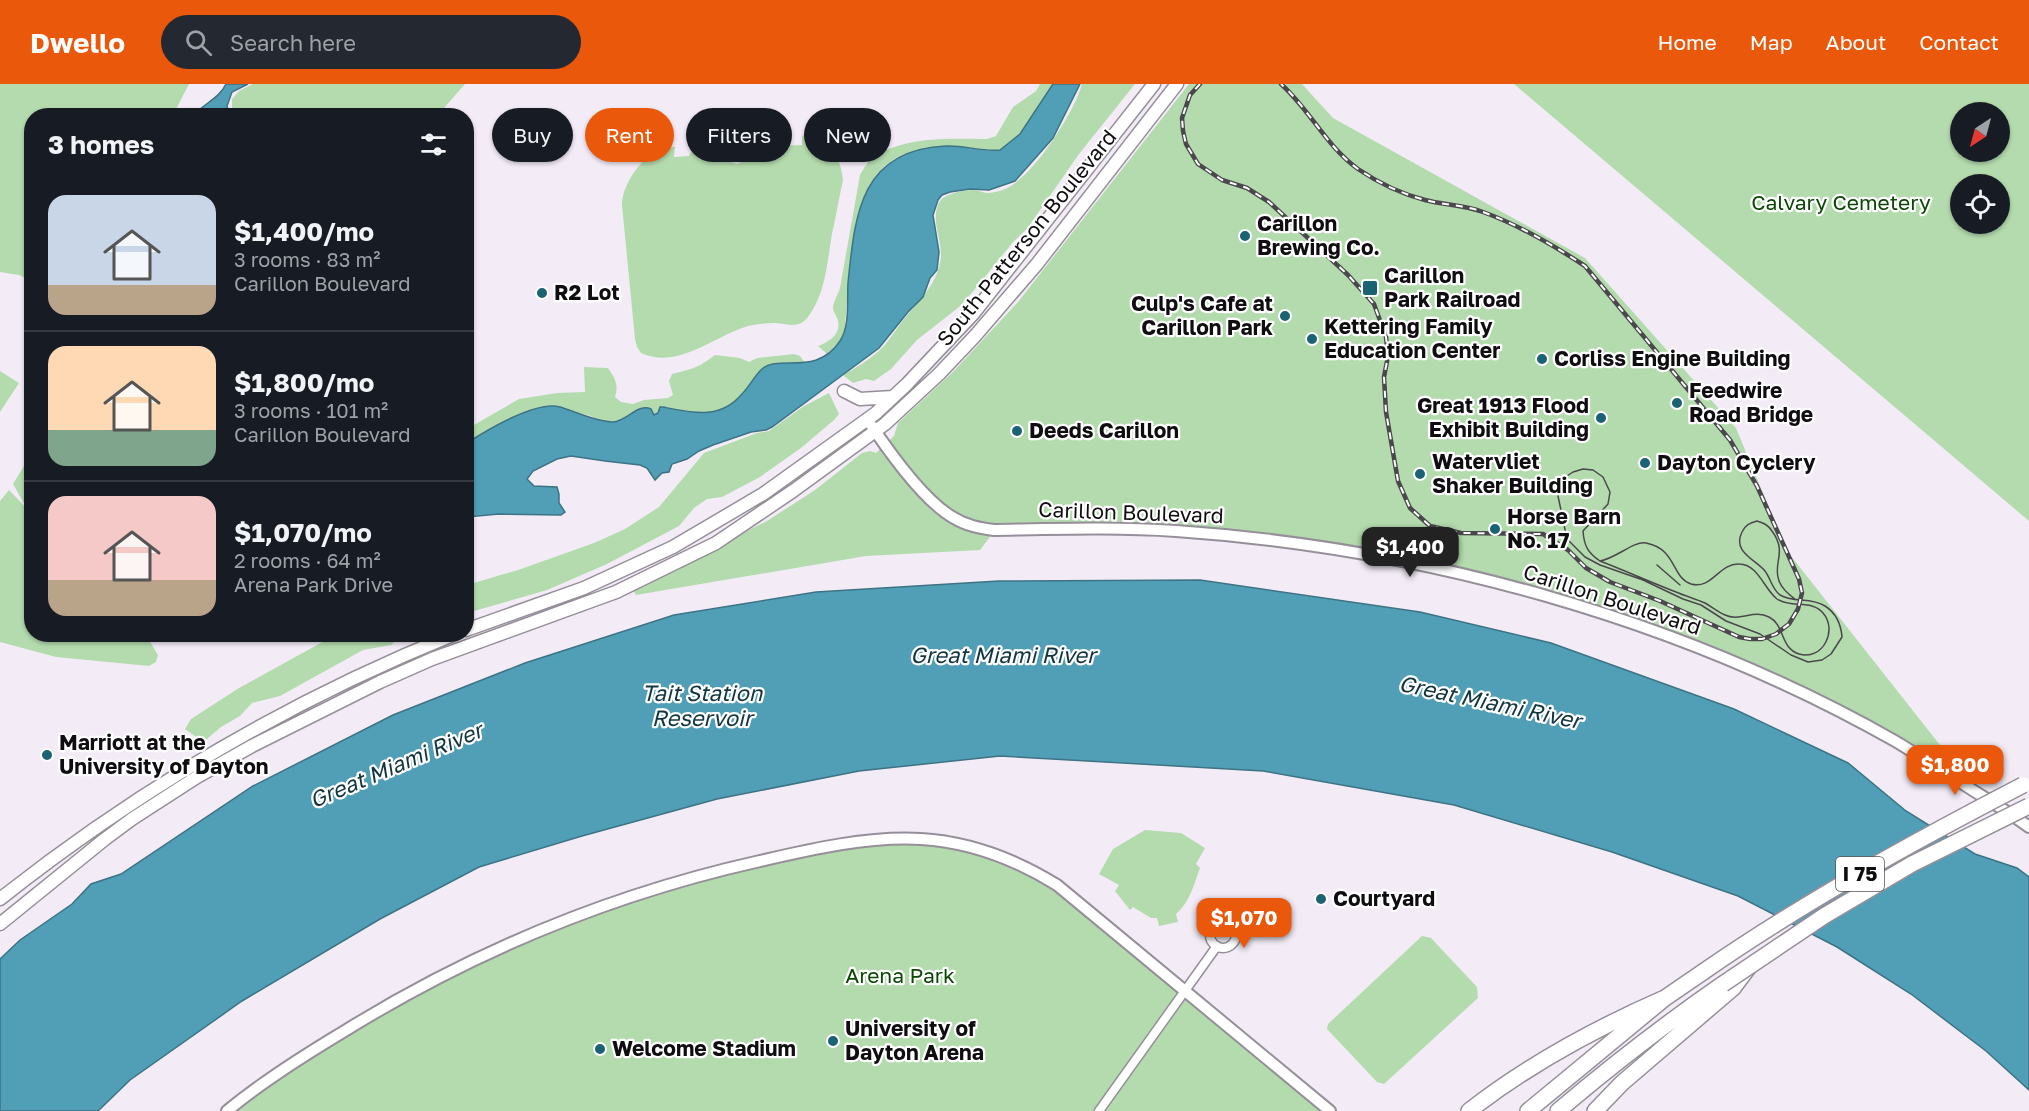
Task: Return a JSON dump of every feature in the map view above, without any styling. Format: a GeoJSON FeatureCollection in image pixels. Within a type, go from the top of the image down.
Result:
{"type":"FeatureCollection","features":[{"type":"Feature","properties":{"kind":"highway","name":"I 75"},"geometry":{"type":"LineString","coordinates":[[1528,1111],[1665,998],[1703,972],[1780,922],[1874,866],[2026,784]]}},
{"type":"Feature","properties":{"kind":"highway","name":"I 75"},"geometry":{"type":"LineString","coordinates":[[1558,1111],[1617,1061],[1674,1018],[1728,986],[1750,966],[1824,916],[1912,864],[2029,806]]}},
{"type":"Feature","properties":{"kind":"highway"},"geometry":{"type":"LineString","coordinates":[[1595,1111],[1622,1083],[1728,986]]}},
{"type":"Feature","properties":{"kind":"highway"},"geometry":{"type":"LineString","coordinates":[[1469,1111],[1515,1079],[1568,1047],[1620,1018],[1665,998]]}},
{"type":"Feature","properties":{"kind":"main road","name":"South Patterson Boulevard"},"geometry":{"type":"LineString","coordinates":[[474,627],[584,588],[673,547],[763,494],[867,419],[893,397],[973,314],[1154,84]]}},
{"type":"Feature","properties":{"kind":"main road","name":"South Patterson Boulevard"},"geometry":{"type":"LineString","coordinates":[[0,924],[132,819],[197,777],[252,746],[380,682],[432,659],[605,596],[671,566],[716,543],[748,523],[875,431],[939,374],[1037,264],[1177,84]]}},
{"type":"Feature","properties":{"kind":"main road"},"geometry":{"type":"LineString","coordinates":[[844,391],[860,399],[893,397]]}},
{"type":"Feature","properties":{"kind":"main road"},"geometry":{"type":"LineString","coordinates":[[0,899],[48,861],[145,794],[245,733],[326,691],[436,642]]}},
{"type":"Feature","properties":{"kind":"street","name":"Carillon Boulevard"},"geometry":{"type":"LineString","coordinates":[[867,419],[935,503],[956,519],[980,528],[1173,531],[1311,546],[1404,561],[1507,586],[1620,619],[1741,665],[1897,742],[2029,827]]}},
{"type":"Feature","properties":{"kind":"street"},"geometry":{"type":"LineString","coordinates":[[227,1111],[273,1076],[375,1012],[474,959],[526,936],[621,899],[687,879],[789,854],[858,842],[906,839],[952,843],[983,850],[1035,871],[1076,899],[1330,1111]]}},
{"type":"Feature","properties":{"kind":"street"},"geometry":{"type":"LineString","coordinates":[[1098,1111],[1217,946]]}},
{"type":"Feature","properties":{"kind":"green space"},"geometry":{"type":"Polygon","coordinates":[[[0,84],[189,84],[177,108],[24,108],[24,278],[0,272],[0,84]]]}},
{"type":"Feature","properties":{"kind":"green space"},"geometry":{"type":"Polygon","coordinates":[[[253,84],[465,84],[444,108],[232,108],[232,99],[239,91],[253,84]]]}},
{"type":"Feature","properties":{"kind":"green space"},"geometry":{"type":"Polygon","coordinates":[[[1040,84],[1053,84],[1020,134],[1000,150],[964,147],[938,148],[913,152],[891,162],[891,149],[902,145],[930,140],[987,139],[996,136],[1013,107],[1036,91],[1040,84]]]}},
{"type":"Feature","properties":{"kind":"green space"},"geometry":{"type":"Polygon","coordinates":[[[1082,84],[1135,84],[1079,154],[1027,229],[1013,242],[959,307],[917,340],[891,369],[874,381],[866,379],[853,383],[843,375],[865,362],[884,346],[925,293],[938,271],[941,248],[936,214],[940,201],[961,191],[974,190],[987,193],[999,191],[1016,182],[1040,158],[1062,127],[1082,84]]]}},
{"type":"Feature","properties":{"kind":"green space"},"geometry":{"type":"Polygon","coordinates":[[[1189,84],[1302,84],[1333,118],[1585,258],[1736,428],[1787,551],[1966,778],[1957,780],[1848,716],[1620,619],[1404,561],[1218,534],[995,530],[980,550],[866,556],[636,595],[632,588],[767,521],[815,490],[862,453],[870,451],[876,453],[894,436],[898,423],[953,372],[1018,302],[1189,84]]]}},
{"type":"Feature","properties":{"kind":"green space","name":"Calvary Cemetery"},"geometry":{"type":"Polygon","coordinates":[[[1514,84],[2029,84],[2029,521],[1514,84]]]}},
{"type":"Feature","properties":{"kind":"green space"},"geometry":{"type":"Polygon","coordinates":[[[804,135],[804,162],[838,162],[843,180],[825,277],[819,298],[808,317],[797,324],[772,323],[748,326],[682,355],[655,357],[641,353],[635,339],[622,205],[627,186],[639,166],[643,162],[674,162],[674,157],[686,156],[686,162],[737,164],[742,162],[792,162],[792,145],[802,145],[802,136],[804,135]]]}},
{"type":"Feature","properties":{"kind":"green space"},"geometry":{"type":"Polygon","coordinates":[[[868,162],[890,162],[873,179],[862,202],[851,255],[844,333],[840,341],[827,354],[818,346],[830,340],[838,330],[838,321],[833,307],[840,288],[860,175],[868,162]]]}},
{"type":"Feature","properties":{"kind":"green space"},"geometry":{"type":"Polygon","coordinates":[[[794,354],[800,356],[806,364],[768,366],[759,373],[736,402],[720,411],[701,413],[663,407],[656,415],[651,412],[635,412],[620,421],[602,421],[550,406],[526,411],[474,439],[474,425],[519,399],[557,393],[585,392],[584,367],[608,368],[616,382],[615,397],[621,402],[633,404],[644,400],[668,398],[673,395],[669,381],[672,374],[695,368],[715,355],[740,358],[749,362],[757,358],[794,354]]]}},
{"type":"Feature","properties":{"kind":"green space"},"geometry":{"type":"Polygon","coordinates":[[[0,371],[19,383],[0,412],[0,371]]]}},
{"type":"Feature","properties":{"kind":"green space"},"geometry":{"type":"Polygon","coordinates":[[[829,393],[839,414],[801,448],[760,477],[722,497],[707,499],[694,508],[679,526],[607,564],[547,590],[474,611],[474,583],[594,543],[625,529],[659,507],[704,453],[757,433],[769,431],[804,406],[829,393]]]}},
{"type":"Feature","properties":{"kind":"green space"},"geometry":{"type":"Polygon","coordinates":[[[24,466],[24,503],[13,484],[24,466]]]}},
{"type":"Feature","properties":{"kind":"green space"},"geometry":{"type":"Polygon","coordinates":[[[9,490],[24,506],[24,642],[150,642],[158,655],[156,662],[149,666],[56,657],[0,642],[0,501],[9,490]]]}},
{"type":"Feature","properties":{"kind":"green space"},"geometry":{"type":"Polygon","coordinates":[[[322,642],[394,642],[391,645],[363,650],[280,696],[252,703],[240,716],[221,727],[207,739],[199,739],[185,729],[191,719],[239,688],[322,642]]]}},
{"type":"Feature","properties":{"kind":"green space"},"geometry":{"type":"Polygon","coordinates":[[[1145,830],[1181,833],[1205,848],[1196,864],[1200,868],[1191,892],[1185,904],[1176,914],[1178,922],[1159,926],[1157,918],[1151,918],[1133,907],[1130,910],[1115,891],[1119,885],[1099,874],[1113,849],[1145,830]]]}},
{"type":"Feature","properties":{"kind":"green space","name":"Arena Park"},"geometry":{"type":"Polygon","coordinates":[[[858,842],[952,843],[1035,871],[1330,1111],[227,1111],[406,995],[621,899],[858,842]]]}},
{"type":"Feature","properties":{"kind":"green space"},"geometry":{"type":"Polygon","coordinates":[[[1422,936],[1431,938],[1477,987],[1478,998],[1384,1084],[1377,1082],[1327,1029],[1328,1024],[1422,936]]]}},
{"type":"Feature","properties":{"kind":"water"},"geometry":{"type":"Polygon","coordinates":[[[226,84],[248,84],[232,92],[227,108],[201,108],[219,93],[226,84]]]}},
{"type":"Feature","properties":{"kind":"water"},"geometry":{"type":"Polygon","coordinates":[[[1053,84],[1080,84],[1053,138],[1015,181],[989,190],[970,189],[942,195],[933,215],[939,252],[937,270],[930,278],[923,297],[879,348],[772,427],[751,432],[699,451],[687,459],[672,464],[669,472],[662,473],[655,480],[647,468],[640,465],[571,456],[557,459],[533,471],[527,479],[534,486],[557,487],[559,503],[565,512],[561,515],[499,514],[474,516],[474,439],[512,418],[550,406],[613,422],[642,408],[651,409],[654,415],[658,413],[660,407],[706,413],[725,408],[734,402],[759,372],[770,365],[810,362],[830,352],[840,341],[845,328],[851,257],[859,210],[867,190],[879,173],[895,159],[917,150],[953,146],[1000,150],[1020,134],[1053,84]]]}},
{"type":"Feature","properties":{"kind":"water","name":"Tait Station Reservoir"},"geometry":{"type":"Polygon","coordinates":[[[1200,580],[1420,612],[1551,643],[1734,709],[1848,763],[1906,811],[1975,854],[2017,868],[2029,877],[2029,1090],[1986,1051],[1911,994],[1837,947],[1738,896],[1612,852],[1454,805],[1263,771],[1000,756],[859,771],[717,799],[479,867],[380,919],[242,1001],[130,1080],[98,1111],[0,1111],[0,959],[20,940],[72,904],[91,884],[121,874],[253,786],[393,715],[525,663],[674,615],[816,592],[999,581],[1200,580]]]}},
{"type":"Feature","properties":{"kind":"tram line"},"geometry":{"type":"LineString","coordinates":[[1600,561],[1641,543],[1646,543],[1663,551],[1685,580],[1698,585],[1705,583],[1732,565],[1746,565],[1756,572],[1777,599],[1813,606],[1823,613],[1829,628],[1826,642],[1815,653],[1799,654],[1789,647],[1778,625],[1769,617],[1758,614],[1731,617],[1705,603],[1600,561],[1587,549],[1583,531],[1608,504],[1610,492],[1603,477],[1593,470],[1583,469],[1564,478],[1558,496],[1567,539],[1585,557],[1701,605],[1726,621],[1760,634],[1791,655],[1808,662],[1822,660],[1831,654],[1842,637],[1837,619],[1820,603],[1791,599],[1780,595],[1765,571],[1742,550],[1740,539],[1743,530],[1757,521],[1764,523],[1777,539],[1779,546],[1777,575],[1782,586],[1795,599]]}},
{"type":"Feature","properties":{"kind":"tram line"},"geometry":{"type":"LineString","coordinates":[[1657,565],[1680,585]]}},
{"type":"Feature","properties":{"kind":"railway"},"geometry":{"type":"LineString","coordinates":[[1200,84],[1190,95],[1182,118],[1186,144],[1198,164],[1222,180],[1247,188],[1269,202],[1348,275],[1374,304],[1386,337],[1388,356],[1384,377],[1386,412],[1398,481],[1410,508],[1430,526],[1461,533],[1543,534],[1568,550],[1586,568],[1610,582],[1660,601],[1739,637],[1762,639],[1776,634],[1789,624],[1798,609],[1802,593],[1799,579],[1757,486],[1730,440],[1585,266],[1536,236],[1496,217],[1469,208],[1416,197],[1365,174],[1337,150],[1281,84]]}},
{"type":"Feature","properties":{"kind":"place","name":"Carillon Brewing Co."},"geometry":{"type":"Point","coordinates":[1245,236]}},
{"type":"Feature","properties":{"kind":"place","name":"Carillon Park Railroad"},"geometry":{"type":"Point","coordinates":[1370,288]}},
{"type":"Feature","properties":{"kind":"place","name":"R2 Lot"},"geometry":{"type":"Point","coordinates":[542,293]}},
{"type":"Feature","properties":{"kind":"place","name":"Culp's Cafe at Carillon Park"},"geometry":{"type":"Point","coordinates":[1285,316]}},
{"type":"Feature","properties":{"kind":"place","name":"Kettering Family Education Center"},"geometry":{"type":"Point","coordinates":[1312,339]}},
{"type":"Feature","properties":{"kind":"place","name":"Corliss Engine Building"},"geometry":{"type":"Point","coordinates":[1542,359]}},
{"type":"Feature","properties":{"kind":"place","name":"Feedwire Road Bridge"},"geometry":{"type":"Point","coordinates":[1677,403]}},
{"type":"Feature","properties":{"kind":"place","name":"Great 1913 Flood Exhibit Building"},"geometry":{"type":"Point","coordinates":[1601,418]}},
{"type":"Feature","properties":{"kind":"place","name":"Deeds Carillon"},"geometry":{"type":"Point","coordinates":[1017,431]}},
{"type":"Feature","properties":{"kind":"place","name":"Dayton Cyclery"},"geometry":{"type":"Point","coordinates":[1645,463]}},
{"type":"Feature","properties":{"kind":"place","name":"Watervliet Shaker Building"},"geometry":{"type":"Point","coordinates":[1420,474]}},
{"type":"Feature","properties":{"kind":"place","name":"Horse Barn No. 17"},"geometry":{"type":"Point","coordinates":[1495,529]}},
{"type":"Feature","properties":{"kind":"place","name":"Marriott at the University of Dayton"},"geometry":{"type":"Point","coordinates":[47,755]}},
{"type":"Feature","properties":{"kind":"place","name":"Courtyard"},"geometry":{"type":"Point","coordinates":[1321,899]}},
{"type":"Feature","properties":{"kind":"place","name":"University of Dayton Arena"},"geometry":{"type":"Point","coordinates":[833,1041]}},
{"type":"Feature","properties":{"kind":"place","name":"Welcome Stadium"},"geometry":{"type":"Point","coordinates":[600,1049]}},
{"type":"Feature","properties":{"kind":"water label","name":"Great Miami River"},"geometry":{"type":"Point","coordinates":[1003,655]}},
{"type":"Feature","properties":{"kind":"water label","name":"Great Miami River"},"geometry":{"type":"Point","coordinates":[1490,702]}},
{"type":"Feature","properties":{"kind":"water label","name":"Great Miami River"},"geometry":{"type":"Point","coordinates":[396,765]}}]}
